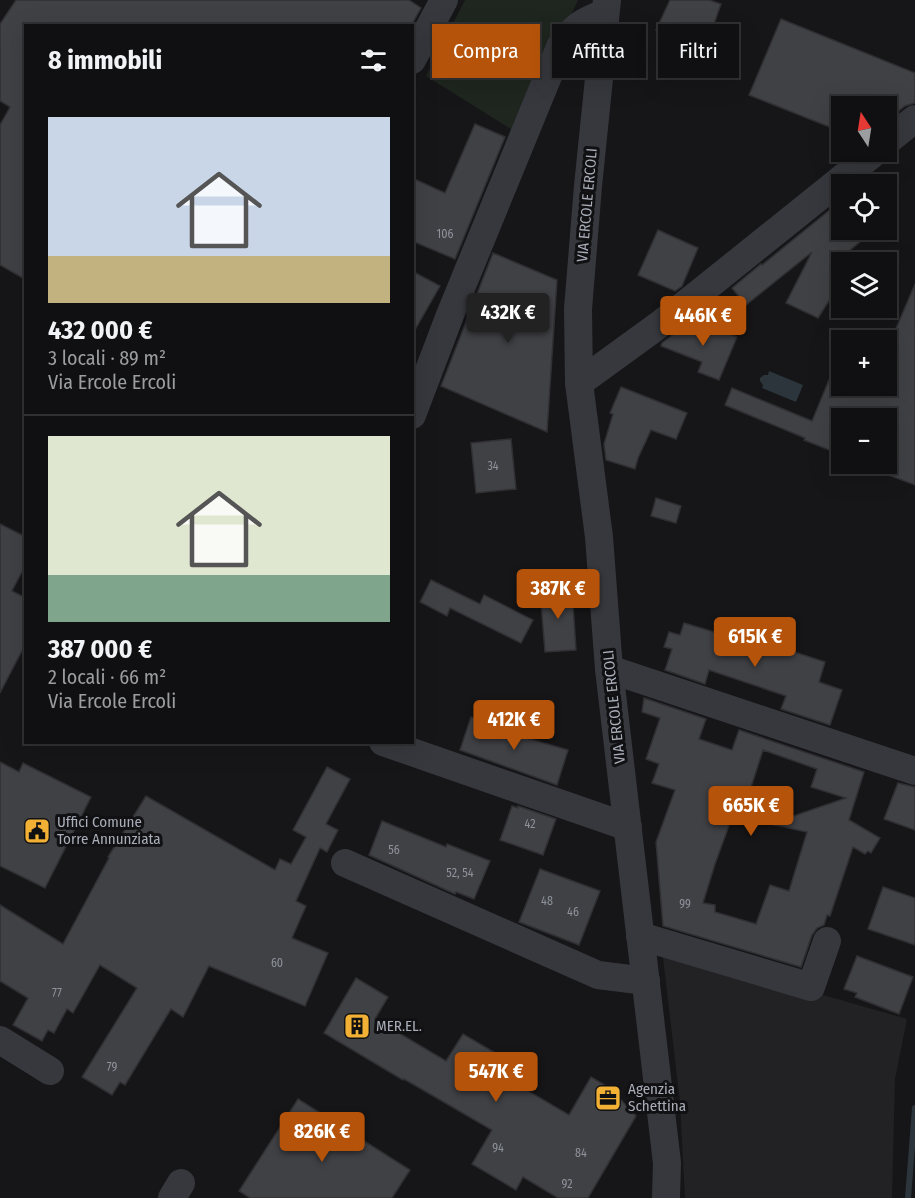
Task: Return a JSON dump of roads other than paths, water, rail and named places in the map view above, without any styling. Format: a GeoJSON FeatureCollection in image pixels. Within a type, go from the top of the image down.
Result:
{"type":"FeatureCollection","features":[{"type":"Feature","properties":{"kind":"street"},"geometry":{"type":"LineString","coordinates":[[414,56],[444,0]]}},
{"type":"Feature","properties":{"kind":"street"},"geometry":{"type":"LineString","coordinates":[[414,410],[450,315],[560,47],[572,31],[606,7]]}},
{"type":"Feature","properties":{"kind":"street","name":"VIA ERCOLE ERCOLI"},"geometry":{"type":"LineString","coordinates":[[606,7],[578,309],[579,383],[599,537],[609,669],[667,1162],[666,1198]]}},
{"type":"Feature","properties":{"kind":"street"},"geometry":{"type":"LineString","coordinates":[[897,133],[915,119]]}},
{"type":"Feature","properties":{"kind":"street"},"geometry":{"type":"LineString","coordinates":[[579,383],[663,322],[863,162]]}},
{"type":"Feature","properties":{"kind":"street"},"geometry":{"type":"LineString","coordinates":[[609,669],[915,771]]}},
{"type":"Feature","properties":{"kind":"street"},"geometry":{"type":"LineString","coordinates":[[389,744],[628,827]]}},
{"type":"Feature","properties":{"kind":"street"},"geometry":{"type":"LineString","coordinates":[[345,863],[598,975],[646,981]]}},
{"type":"Feature","properties":{"kind":"street"},"geometry":{"type":"LineString","coordinates":[[640,936],[811,987],[827,941]]}},
{"type":"Feature","properties":{"kind":"street"},"geometry":{"type":"LineString","coordinates":[[0,1040],[50,1071]]}},
{"type":"Feature","properties":{"kind":"waterway"},"geometry":{"type":"LineString","coordinates":[[908,1198],[915,1108]]}},
{"type":"Feature","properties":{"kind":"place","name":"Uffici Comune Torre Annunziata"},"geometry":{"type":"Point","coordinates":[37,831]}},
{"type":"Feature","properties":{"kind":"place","name":"MER.EL."},"geometry":{"type":"Point","coordinates":[357,1026]}},
{"type":"Feature","properties":{"kind":"place","name":"Agenzia Schettina"},"geometry":{"type":"Point","coordinates":[608,1098]}}]}
